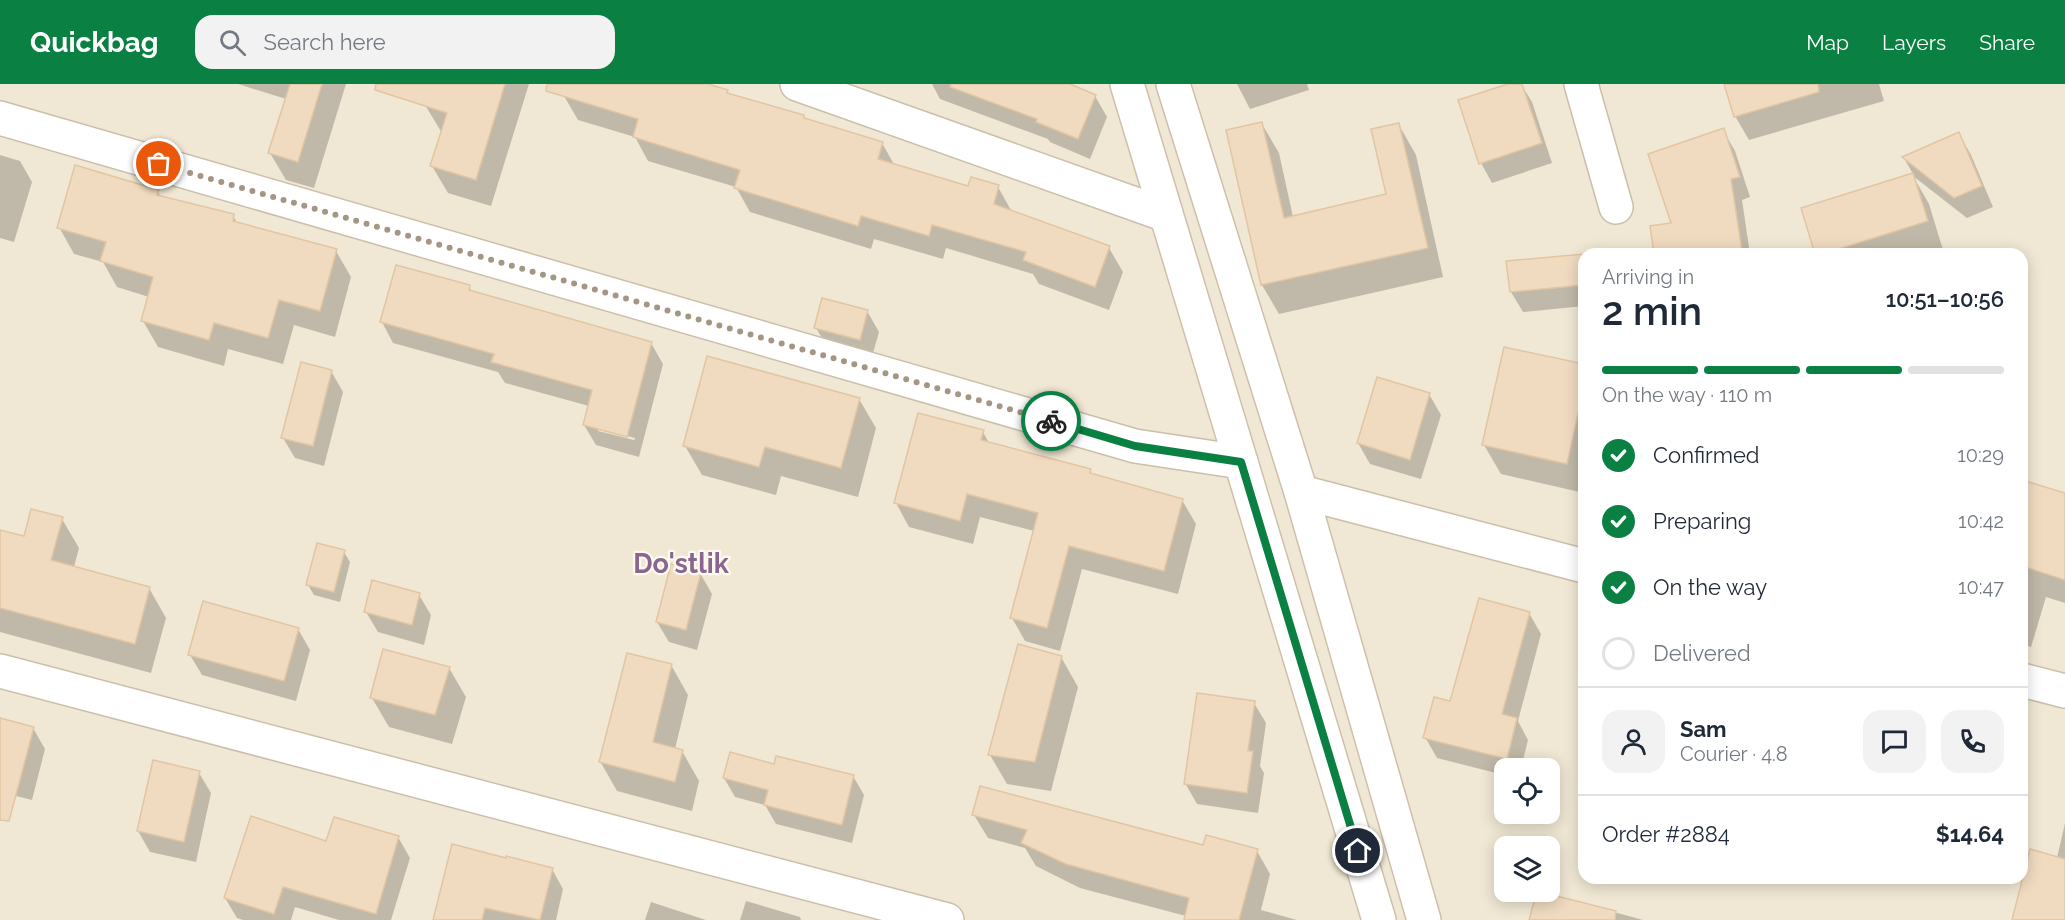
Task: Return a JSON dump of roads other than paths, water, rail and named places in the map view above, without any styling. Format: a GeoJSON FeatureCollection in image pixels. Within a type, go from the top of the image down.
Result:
{"type":"FeatureCollection","features":[{"type":"Feature","properties":{"kind":"street"},"geometry":{"type":"LineString","coordinates":[[797,84],[1166,216]]}},
{"type":"Feature","properties":{"kind":"street"},"geometry":{"type":"LineString","coordinates":[[1127,84],[1379,920]]}},
{"type":"Feature","properties":{"kind":"street"},"geometry":{"type":"LineString","coordinates":[[1173,84],[1300,492],[1424,920]]}},
{"type":"Feature","properties":{"kind":"street"},"geometry":{"type":"LineString","coordinates":[[1581,84],[1616,207]]}},
{"type":"Feature","properties":{"kind":"street"},"geometry":{"type":"LineString","coordinates":[[0,118],[1135,446],[1241,462]]}},
{"type":"Feature","properties":{"kind":"street"},"geometry":{"type":"LineString","coordinates":[[1300,492],[1578,564]]}},
{"type":"Feature","properties":{"kind":"street"},"geometry":{"type":"LineString","coordinates":[[0,671],[947,920]]}},
{"type":"Feature","properties":{"kind":"street"},"geometry":{"type":"LineString","coordinates":[[2028,682],[2065,691]]}},
{"type":"Feature","properties":{"kind":"district","name":"Do'stlik"},"geometry":{"type":"Point","coordinates":[681,564]}}]}
